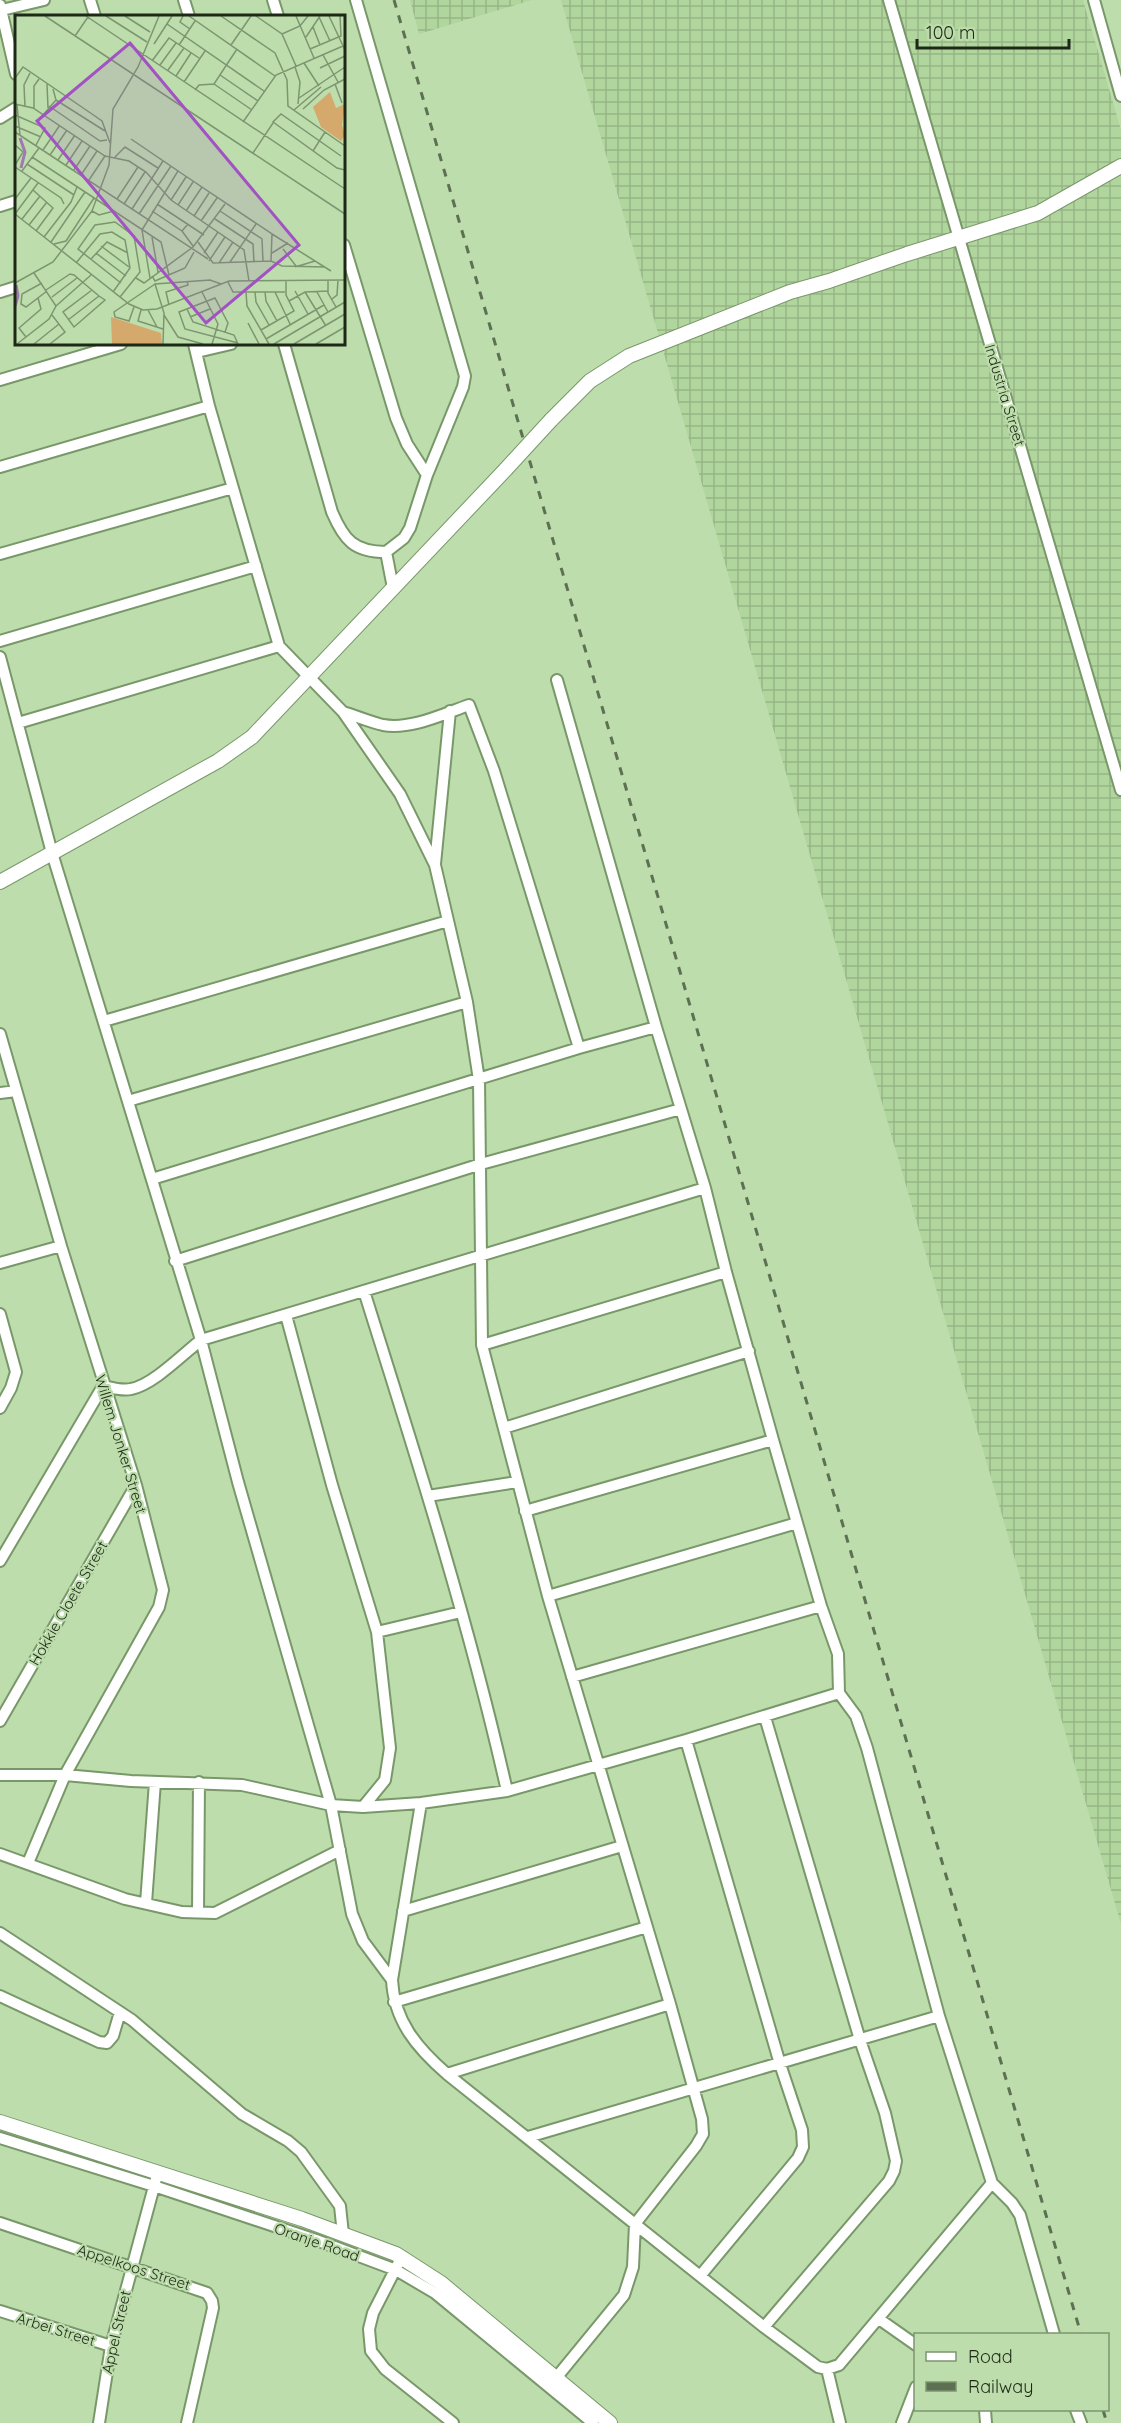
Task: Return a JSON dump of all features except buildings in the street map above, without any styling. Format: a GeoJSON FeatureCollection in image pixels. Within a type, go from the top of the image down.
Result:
{"type":"FeatureCollection","features":[{"type":"Feature","properties":{"kind":"street"},"geometry":{"type":"LineString","coordinates":[[15,70],[1,8],[44,0]]}},
{"type":"Feature","properties":{"kind":"street"},"geometry":{"type":"LineString","coordinates":[[90,0],[95,15]]}},
{"type":"Feature","properties":{"kind":"street"},"geometry":{"type":"LineString","coordinates":[[184,0],[189,15]]}},
{"type":"Feature","properties":{"kind":"street"},"geometry":{"type":"LineString","coordinates":[[273,0],[278,15]]}},
{"type":"Feature","properties":{"kind":"street"},"geometry":{"type":"LineString","coordinates":[[285,345],[332,512],[339,528],[343,536],[353,544],[370,552],[386,552],[408,533],[427,475],[463,387],[465,376],[356,0]]}},
{"type":"Feature","properties":{"kind":"street","name":"Industria Street"},"geometry":{"type":"LineString","coordinates":[[889,0],[1121,790]]}},
{"type":"Feature","properties":{"kind":"street"},"geometry":{"type":"LineString","coordinates":[[1094,0],[1121,96]]}},
{"type":"Feature","properties":{"kind":"street"},"geometry":{"type":"LineString","coordinates":[[0,118],[15,109]]}},
{"type":"Feature","properties":{"kind":"street"},"geometry":{"type":"LineString","coordinates":[[0,882],[236,750],[252,738],[551,420],[590,381],[629,356],[789,292],[1038,213],[1121,166]]}},
{"type":"Feature","properties":{"kind":"street"},"geometry":{"type":"LineString","coordinates":[[0,206],[15,201]]}},
{"type":"Feature","properties":{"kind":"street"},"geometry":{"type":"LineString","coordinates":[[345,248],[396,418],[407,444],[427,475]]}},
{"type":"Feature","properties":{"kind":"street"},"geometry":{"type":"LineString","coordinates":[[0,292],[15,287]]}},
{"type":"Feature","properties":{"kind":"street"},"geometry":{"type":"LineString","coordinates":[[0,380],[118,345]]}},
{"type":"Feature","properties":{"kind":"street"},"geometry":{"type":"LineString","coordinates":[[222,345],[195,348],[209,406],[279,646],[343,712],[400,794],[435,865],[466,1002],[479,1080],[483,1254],[480,1316],[482,1345],[548,1596],[695,2087],[702,2119],[703,2134],[696,2146],[635,2224],[633,2267],[624,2295],[556,2378]]}},
{"type":"Feature","properties":{"kind":"street"},"geometry":{"type":"LineString","coordinates":[[0,467],[209,406]]}},
{"type":"Feature","properties":{"kind":"street"},"geometry":{"type":"LineString","coordinates":[[0,554],[233,488]]}},
{"type":"Feature","properties":{"kind":"street"},"geometry":{"type":"LineString","coordinates":[[386,552],[393,588]]}},
{"type":"Feature","properties":{"kind":"street"},"geometry":{"type":"LineString","coordinates":[[0,640],[256,566]]}},
{"type":"Feature","properties":{"kind":"street"},"geometry":{"type":"LineString","coordinates":[[18,723],[279,646]]}},
{"type":"Feature","properties":{"kind":"street"},"geometry":{"type":"LineString","coordinates":[[0,657],[52,853],[201,1340],[238,1482],[331,1805],[352,1914],[363,1941],[392,1980]]}},
{"type":"Feature","properties":{"kind":"street"},"geometry":{"type":"LineString","coordinates":[[557,680],[656,1027],[705,1188],[773,1440],[837,1654],[839,1694],[860,1724],[939,2016],[992,2183],[1012,2203],[1020,2215],[1054,2333]]}},
{"type":"Feature","properties":{"kind":"street"},"geometry":{"type":"LineString","coordinates":[[343,712],[384,725],[400,726],[469,705],[523,862],[579,1048]]}},
{"type":"Feature","properties":{"kind":"street"},"geometry":{"type":"LineString","coordinates":[[435,865],[450,711]]}},
{"type":"Feature","properties":{"kind":"street"},"geometry":{"type":"LineString","coordinates":[[104,1021],[448,921]]}},
{"type":"Feature","properties":{"kind":"street"},"geometry":{"type":"LineString","coordinates":[[128,1101],[466,1002]]}},
{"type":"Feature","properties":{"kind":"street"},"geometry":{"type":"LineString","coordinates":[[152,1179],[579,1048],[656,1027]]}},
{"type":"Feature","properties":{"kind":"street","name":"Willem Jonker Street"},"geometry":{"type":"LineString","coordinates":[[0,1034],[103,1386],[136,1485],[162,1580],[162,1600],[65,1775],[28,1863]]}},
{"type":"Feature","properties":{"kind":"street"},"geometry":{"type":"LineString","coordinates":[[0,1093],[16,1091]]}},
{"type":"Feature","properties":{"kind":"street"},"geometry":{"type":"LineString","coordinates":[[175,1261],[481,1164],[681,1109]]}},
{"type":"Feature","properties":{"kind":"street"},"geometry":{"type":"LineString","coordinates":[[0,1561],[103,1386],[123,1390],[137,1388],[149,1382],[201,1340],[705,1188]]}},
{"type":"Feature","properties":{"kind":"street"},"geometry":{"type":"LineString","coordinates":[[0,1263],[61,1246]]}},
{"type":"Feature","properties":{"kind":"street"},"geometry":{"type":"LineString","coordinates":[[482,1345],[726,1272]]}},
{"type":"Feature","properties":{"kind":"street"},"geometry":{"type":"LineString","coordinates":[[364,1291],[428,1496],[487,1702],[507,1791]]}},
{"type":"Feature","properties":{"kind":"street"},"geometry":{"type":"LineString","coordinates":[[0,1314],[16,1372],[14,1382],[0,1408]]}},
{"type":"Feature","properties":{"kind":"street"},"geometry":{"type":"LineString","coordinates":[[286,1315],[332,1485],[377,1632],[390,1748],[385,1780],[363,1807]]}},
{"type":"Feature","properties":{"kind":"street"},"geometry":{"type":"LineString","coordinates":[[504,1428],[749,1351]]}},
{"type":"Feature","properties":{"kind":"street"},"geometry":{"type":"LineString","coordinates":[[525,1511],[773,1440]]}},
{"type":"Feature","properties":{"kind":"street"},"geometry":{"type":"LineString","coordinates":[[428,1496],[517,1482]]}},
{"type":"Feature","properties":{"kind":"street","name":"Hokkie Cloete Street"},"geometry":{"type":"LineString","coordinates":[[0,1721],[136,1485]]}},
{"type":"Feature","properties":{"kind":"street"},"geometry":{"type":"LineString","coordinates":[[548,1596],[797,1523]]}},
{"type":"Feature","properties":{"kind":"street"},"geometry":{"type":"LineString","coordinates":[[572,1677],[821,1606]]}},
{"type":"Feature","properties":{"kind":"street"},"geometry":{"type":"LineString","coordinates":[[377,1632],[461,1612]]}},
{"type":"Feature","properties":{"kind":"street"},"geometry":{"type":"LineString","coordinates":[[0,1775],[65,1775],[155,1782],[242,1785],[331,1805],[363,1807],[421,1803],[507,1791],[839,1694]]}},
{"type":"Feature","properties":{"kind":"street"},"geometry":{"type":"LineString","coordinates":[[764,2327],[889,2181],[894,2171],[895,2154],[885,2113],[860,2040],[765,1717]]}},
{"type":"Feature","properties":{"kind":"street"},"geometry":{"type":"LineString","coordinates":[[686,1740],[780,2064],[802,2130],[802,2152],[700,2276]]}},
{"type":"Feature","properties":{"kind":"street"},"geometry":{"type":"LineString","coordinates":[[146,1903],[155,1782]]}},
{"type":"Feature","properties":{"kind":"street"},"geometry":{"type":"LineString","coordinates":[[198,1912],[199,1782]]}},
{"type":"Feature","properties":{"kind":"street"},"geometry":{"type":"LineString","coordinates":[[421,1803],[392,1980],[394,2002],[411,2038],[428,2058],[447,2074],[811,2362],[827,2369],[834,2368],[845,2361],[992,2183]]}},
{"type":"Feature","properties":{"kind":"street"},"geometry":{"type":"LineString","coordinates":[[403,1911],[622,1846]]}},
{"type":"Feature","properties":{"kind":"street"},"geometry":{"type":"LineString","coordinates":[[0,1854],[125,1899],[182,1912],[215,1912],[339,1850]]}},
{"type":"Feature","properties":{"kind":"street"},"geometry":{"type":"LineString","coordinates":[[394,2002],[647,1928]]}},
{"type":"Feature","properties":{"kind":"street"},"geometry":{"type":"LineString","coordinates":[[0,1933],[120,2012],[242,2114],[288,2141],[301,2152],[340,2206],[343,2234]]}},
{"type":"Feature","properties":{"kind":"street"},"geometry":{"type":"LineString","coordinates":[[0,1996],[99,2042],[107,2043],[112,2037],[120,2012]]}},
{"type":"Feature","properties":{"kind":"street"},"geometry":{"type":"LineString","coordinates":[[447,2074],[670,2004]]}},
{"type":"Feature","properties":{"kind":"street"},"geometry":{"type":"LineString","coordinates":[[528,2137],[939,2016]]}},
{"type":"Feature","properties":{"kind":"street"},"geometry":{"type":"LineString","coordinates":[[0,2122],[156,2180],[343,2234],[441,2283],[610,2423]]}},
{"type":"Feature","properties":{"kind":"street","name":"Oranje Road"},"geometry":{"type":"LineString","coordinates":[[0,2138],[156,2180],[316,2240],[399,2264],[593,2423]]}},
{"type":"Feature","properties":{"kind":"street","name":"Appel Street"},"geometry":{"type":"LineString","coordinates":[[99,2423],[111,2346],[156,2180]]}},
{"type":"Feature","properties":{"kind":"street","name":"Appelkoos Street"},"geometry":{"type":"LineString","coordinates":[[0,2223],[201,2289],[207,2293],[212,2301],[211,2320],[187,2423]]}},
{"type":"Feature","properties":{"kind":"street"},"geometry":{"type":"LineString","coordinates":[[399,2264],[373,2313],[369,2329],[371,2351],[385,2369],[453,2423]]}},
{"type":"Feature","properties":{"kind":"street","name":"Arbei Street"},"geometry":{"type":"LineString","coordinates":[[0,2311],[111,2346]]}},
{"type":"Feature","properties":{"kind":"street"},"geometry":{"type":"LineString","coordinates":[[879,2319],[914,2344]]}},
{"type":"Feature","properties":{"kind":"street"},"geometry":{"type":"LineString","coordinates":[[827,2369],[840,2423]]}},
{"type":"Feature","properties":{"kind":"street"},"geometry":{"type":"LineString","coordinates":[[902,2423],[914,2390]]}},
{"type":"Feature","properties":{"kind":"shaded area"},"geometry":{"type":"Polygon","coordinates":[[[410,0],[532,0],[419,34],[410,0]]]}},
{"type":"Feature","properties":{"kind":"shaded area"},"geometry":{"type":"Polygon","coordinates":[[[561,0],[1083,0],[1121,130],[1121,1924],[561,0]]]}},
{"type":"Feature","properties":{"kind":"railway"},"geometry":{"type":"LineString","coordinates":[[394,0],[1081,2333]]}},
{"type":"Feature","properties":{"kind":"railway"},"geometry":{"type":"LineString","coordinates":[[1103,2411],[1107,2423]]}}]}
